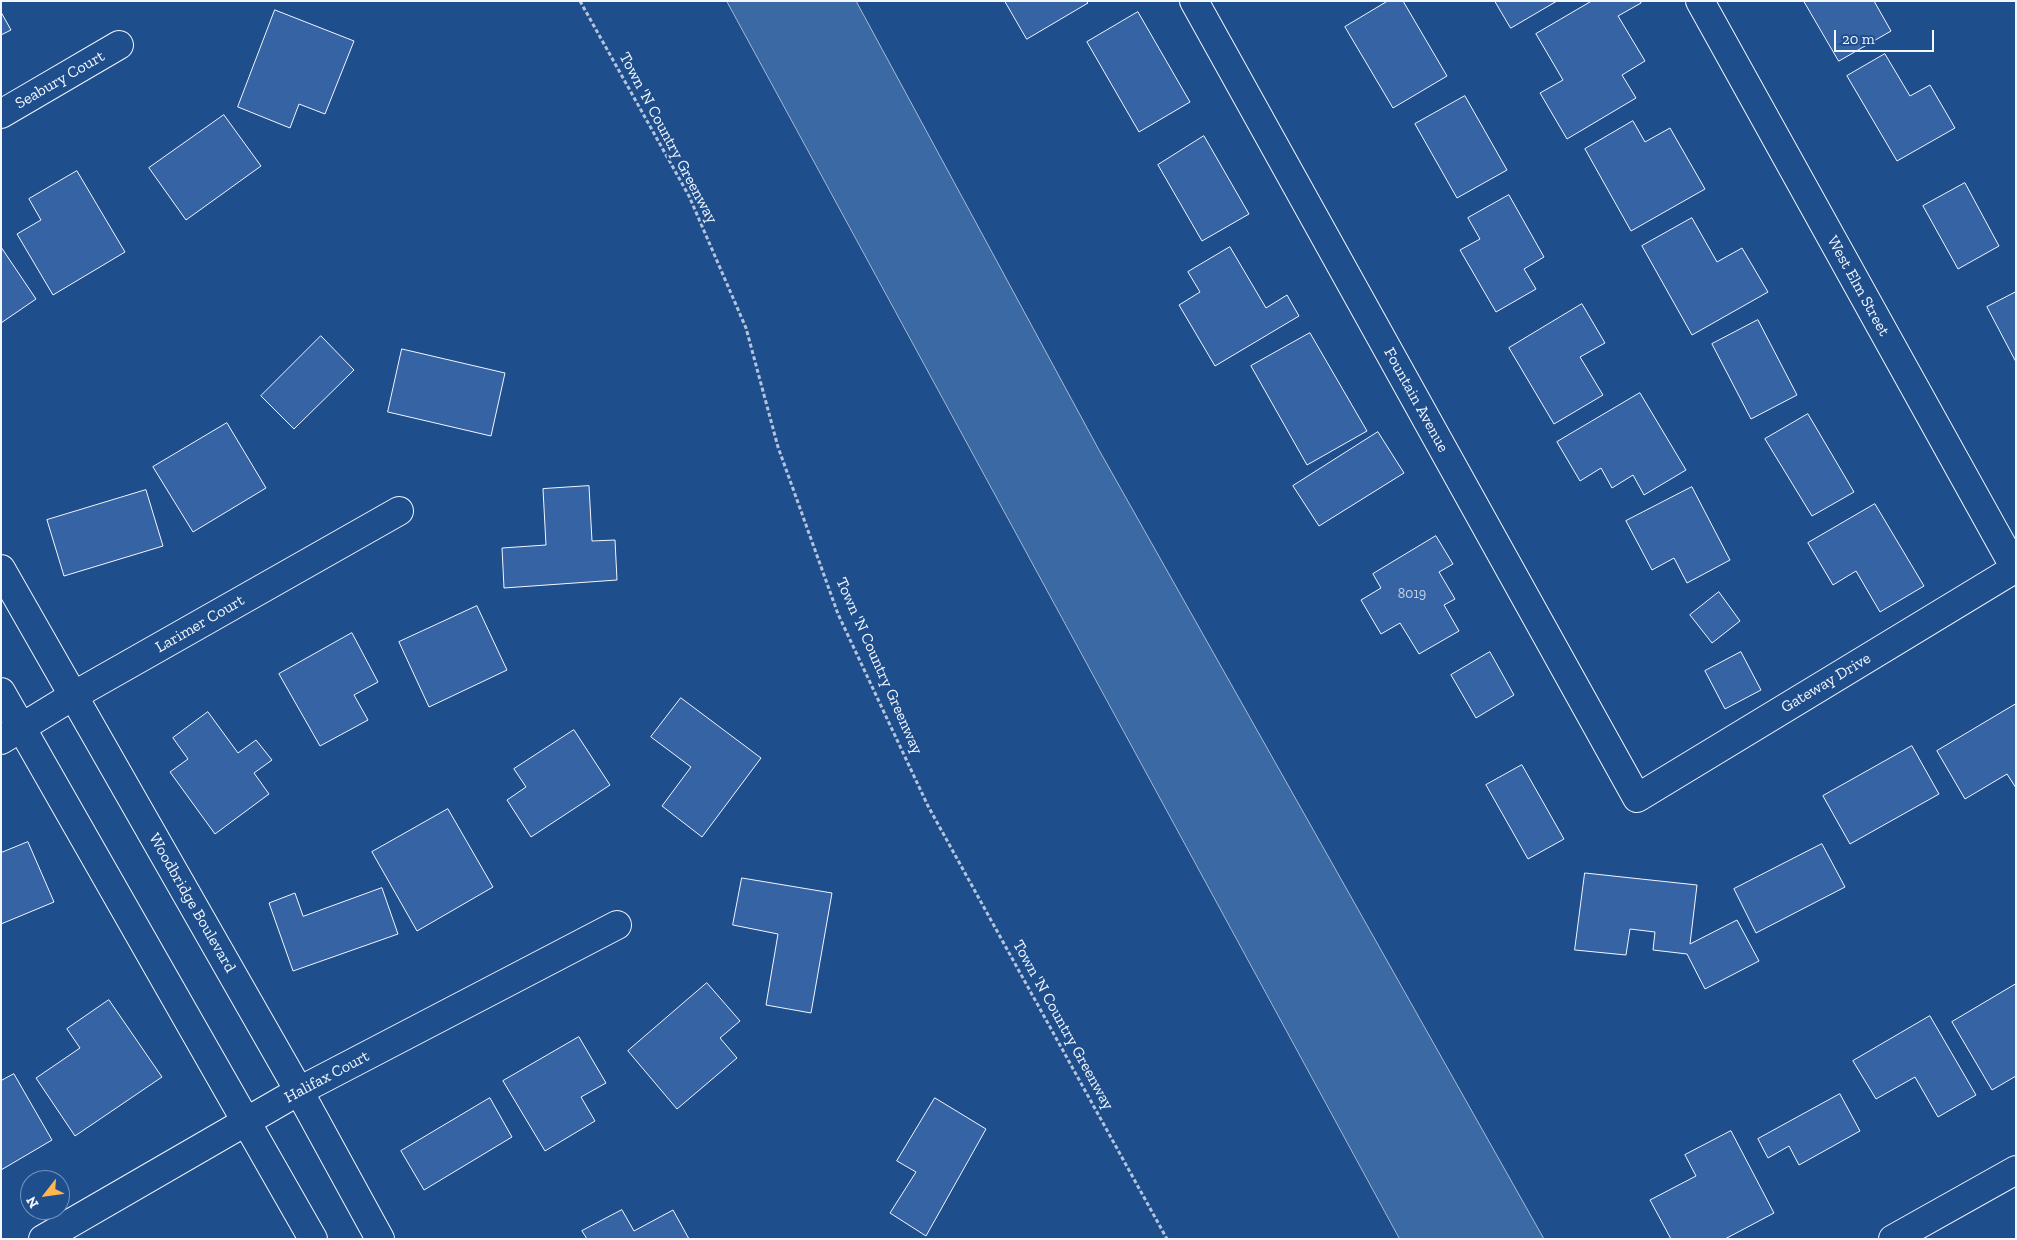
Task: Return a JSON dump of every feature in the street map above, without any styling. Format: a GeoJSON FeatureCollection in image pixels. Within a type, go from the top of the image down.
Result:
{"type":"FeatureCollection","features":[{"type":"Feature","properties":{"kind":"street","name":"Fountain Avenue"},"geometry":{"type":"LineString","coordinates":[[1194,1],[1637,798]]}},
{"type":"Feature","properties":{"kind":"street","name":"West Elm Street"},"geometry":{"type":"LineString","coordinates":[[1700,1],[2015,569]]}},
{"type":"Feature","properties":{"kind":"street","name":"Seabury Court"},"geometry":{"type":"LineString","coordinates":[[1,114],[120,45]]}},
{"type":"Feature","properties":{"kind":"street","name":"Larimer Court"},"geometry":{"type":"LineString","coordinates":[[12,734],[73,696],[399,511]]}},
{"type":"Feature","properties":{"kind":"street","name":"Woodbridge Boulevard"},"geometry":{"type":"LineString","coordinates":[[1,569],[299,1091],[380,1239]]}},
{"type":"Feature","properties":{"kind":"street","name":"Gateway Drive"},"geometry":{"type":"LineString","coordinates":[[1637,798],[2015,569]]}},
{"type":"Feature","properties":{"kind":"street"},"geometry":{"type":"LineString","coordinates":[[1,692],[12,734],[246,1122],[313,1239]]}},
{"type":"Feature","properties":{"kind":"street","name":"Halifax Court"},"geometry":{"type":"LineString","coordinates":[[43,1239],[299,1091],[618,926]]}},
{"type":"Feature","properties":{"kind":"street"},"geometry":{"type":"LineString","coordinates":[[1893,1239],[2016,1170]]}},
{"type":"Feature","properties":{"kind":"path","name":"Town 'N Country Greenway"},"geometry":{"type":"LineString","coordinates":[[580,1],[689,196],[746,328],[778,447],[838,614],[928,806],[1167,1239]]}},
{"type":"Feature","properties":{"kind":"water"},"geometry":{"type":"Polygon","coordinates":[[[727,1],[856,1],[1099,450],[1544,1239],[1400,1239],[727,1]]]}},
{"type":"Feature","properties":{"kind":"building"},"geometry":{"type":"Polygon","coordinates":[[[1005,1],[1086,1],[1088,3],[1027,39],[1005,1]]]}},
{"type":"Feature","properties":{"kind":"building"},"geometry":{"type":"Polygon","coordinates":[[[1388,1],[1403,1],[1447,76],[1393,108],[1345,27],[1388,1]]]}},
{"type":"Feature","properties":{"kind":"building"},"geometry":{"type":"Polygon","coordinates":[[[1495,1],[1557,1],[1511,28],[1495,1]]]}},
{"type":"Feature","properties":{"kind":"building"},"geometry":{"type":"Polygon","coordinates":[[[1592,1],[1641,1],[1641,3],[1618,16],[1645,61],[1622,75],[1636,98],[1567,139],[1540,93],[1563,80],[1536,34],[1592,1]]]}},
{"type":"Feature","properties":{"kind":"building"},"geometry":{"type":"Polygon","coordinates":[[[1804,1],[1874,1],[1891,31],[1839,61],[1804,1]]]}},
{"type":"Feature","properties":{"kind":"building"},"geometry":{"type":"Polygon","coordinates":[[[275,10],[354,41],[325,114],[299,104],[290,128],[238,107],[275,10]]]}},
{"type":"Feature","properties":{"kind":"building"},"geometry":{"type":"Polygon","coordinates":[[[1,12],[11,30],[1,35],[1,12]]]}},
{"type":"Feature","properties":{"kind":"building"},"geometry":{"type":"Polygon","coordinates":[[[1138,12],[1190,102],[1139,132],[1087,42],[1138,12]]]}},
{"type":"Feature","properties":{"kind":"building"},"geometry":{"type":"Polygon","coordinates":[[[1885,54],[1910,96],[1930,85],[1955,128],[1897,161],[1847,76],[1885,54]]]}},
{"type":"Feature","properties":{"kind":"building"},"geometry":{"type":"Polygon","coordinates":[[[1465,96],[1507,170],[1457,198],[1415,124],[1465,96]]]}},
{"type":"Feature","properties":{"kind":"building"},"geometry":{"type":"Polygon","coordinates":[[[224,115],[261,166],[186,220],[149,168],[224,115]]]}},
{"type":"Feature","properties":{"kind":"building"},"geometry":{"type":"Polygon","coordinates":[[[1633,121],[1645,142],[1670,128],[1705,189],[1631,231],[1585,149],[1633,121]]]}},
{"type":"Feature","properties":{"kind":"building"},"geometry":{"type":"Polygon","coordinates":[[[1204,136],[1249,214],[1202,241],[1158,165],[1204,136]]]}},
{"type":"Feature","properties":{"kind":"building"},"geometry":{"type":"Polygon","coordinates":[[[77,171],[125,252],[53,295],[17,234],[41,220],[29,199],[77,171]]]}},
{"type":"Feature","properties":{"kind":"building"},"geometry":{"type":"Polygon","coordinates":[[[1965,183],[1999,246],[1958,269],[1923,206],[1965,183]]]}},
{"type":"Feature","properties":{"kind":"building"},"geometry":{"type":"Polygon","coordinates":[[[1509,195],[1544,257],[1524,269],[1536,289],[1496,312],[1460,250],[1480,239],[1468,218],[1509,195]]]}},
{"type":"Feature","properties":{"kind":"building"},"geometry":{"type":"Polygon","coordinates":[[[1692,218],[1717,262],[1742,248],[1768,292],[1692,335],[1642,246],[1692,218]]]}},
{"type":"Feature","properties":{"kind":"building"},"geometry":{"type":"Polygon","coordinates":[[[1,247],[36,299],[1,323],[1,247]]]}},
{"type":"Feature","properties":{"kind":"building"},"geometry":{"type":"Polygon","coordinates":[[[1230,247],[1266,308],[1287,295],[1299,316],[1215,366],[1179,305],[1200,292],[1188,272],[1230,247]]]}},
{"type":"Feature","properties":{"kind":"building"},"geometry":{"type":"Polygon","coordinates":[[[2016,292],[2016,362],[1987,307],[2016,292]]]}},
{"type":"Feature","properties":{"kind":"building"},"geometry":{"type":"Polygon","coordinates":[[[1582,304],[1605,343],[1580,357],[1603,395],[1554,424],[1509,348],[1582,304]]]}},
{"type":"Feature","properties":{"kind":"building"},"geometry":{"type":"Polygon","coordinates":[[[1758,320],[1797,395],[1751,419],[1712,344],[1758,320]]]}},
{"type":"Feature","properties":{"kind":"building"},"geometry":{"type":"Polygon","coordinates":[[[1310,333],[1367,431],[1307,465],[1251,366],[1310,333]]]}},
{"type":"Feature","properties":{"kind":"building"},"geometry":{"type":"Polygon","coordinates":[[[321,336],[354,370],[294,429],[261,396],[321,336]]]}},
{"type":"Feature","properties":{"kind":"building"},"geometry":{"type":"Polygon","coordinates":[[[402,349],[505,373],[491,436],[388,412],[402,349]]]}},
{"type":"Feature","properties":{"kind":"building"},"geometry":{"type":"Polygon","coordinates":[[[1640,393],[1686,470],[1644,495],[1633,475],[1612,488],[1601,468],[1580,481],[1557,442],[1640,393]]]}},
{"type":"Feature","properties":{"kind":"building"},"geometry":{"type":"Polygon","coordinates":[[[1808,414],[1854,492],[1812,516],[1765,439],[1808,414]]]}},
{"type":"Feature","properties":{"kind":"building"},"geometry":{"type":"Polygon","coordinates":[[[227,423],[266,488],[193,532],[153,467],[227,423]]]}},
{"type":"Feature","properties":{"kind":"building"},"geometry":{"type":"Polygon","coordinates":[[[1378,432],[1404,473],[1319,526],[1293,486],[1378,432]]]}},
{"type":"Feature","properties":{"kind":"building"},"geometry":{"type":"Polygon","coordinates":[[[589,486],[592,541],[615,540],[617,580],[504,588],[502,548],[546,545],[543,489],[589,486]]]}},
{"type":"Feature","properties":{"kind":"building"},"geometry":{"type":"Polygon","coordinates":[[[1692,487],[1730,560],[1687,583],[1674,558],[1652,570],[1626,521],[1692,487]]]}},
{"type":"Feature","properties":{"kind":"building"},"geometry":{"type":"Polygon","coordinates":[[[146,490],[163,546],[64,576],[47,520],[146,490]]]}},
{"type":"Feature","properties":{"kind":"building"},"geometry":{"type":"Polygon","coordinates":[[[1875,504],[1924,586],[1880,612],[1856,571],[1833,585],[1808,543],[1875,504]]]}},
{"type":"Feature","properties":{"kind":"building"},"geometry":{"type":"Polygon","coordinates":[[[1436,536],[1453,564],[1439,572],[1455,599],[1444,605],[1459,631],[1419,654],[1400,623],[1381,634],[1361,600],[1381,588],[1373,574],[1436,536]]]}},
{"type":"Feature","properties":{"kind":"building"},"geometry":{"type":"Polygon","coordinates":[[[1719,592],[1740,621],[1712,643],[1690,615],[1719,592]]]}},
{"type":"Feature","properties":{"kind":"building"},"geometry":{"type":"Polygon","coordinates":[[[477,606],[507,670],[429,707],[399,642],[477,606]]]}},
{"type":"Feature","properties":{"kind":"building"},"geometry":{"type":"Polygon","coordinates":[[[352,633],[378,682],[354,695],[368,720],[320,746],[279,674],[352,633]]]}},
{"type":"Feature","properties":{"kind":"building"},"geometry":{"type":"Polygon","coordinates":[[[1490,652],[1514,695],[1476,718],[1451,675],[1490,652]]]}},
{"type":"Feature","properties":{"kind":"building"},"geometry":{"type":"Polygon","coordinates":[[[1741,652],[1761,690],[1725,709],[1705,671],[1741,652]]]}},
{"type":"Feature","properties":{"kind":"building"},"geometry":{"type":"Polygon","coordinates":[[[681,698],[761,758],[702,837],[662,806],[691,767],[651,737],[681,698]]]}},
{"type":"Feature","properties":{"kind":"building"},"geometry":{"type":"Polygon","coordinates":[[[2016,704],[2016,788],[2007,774],[1965,799],[1937,751],[2016,704]]]}},
{"type":"Feature","properties":{"kind":"building"},"geometry":{"type":"Polygon","coordinates":[[[208,712],[238,753],[256,740],[272,760],[254,773],[269,794],[215,834],[170,772],[188,759],[173,738],[208,712]]]}},
{"type":"Feature","properties":{"kind":"building"},"geometry":{"type":"Polygon","coordinates":[[[574,730],[610,785],[531,837],[507,800],[526,787],[514,769],[574,730]]]}},
{"type":"Feature","properties":{"kind":"building"},"geometry":{"type":"Polygon","coordinates":[[[1912,746],[1939,794],[1850,844],[1823,796],[1912,746]]]}},
{"type":"Feature","properties":{"kind":"building"},"geometry":{"type":"Polygon","coordinates":[[[1522,765],[1564,839],[1528,859],[1486,785],[1522,765]]]}},
{"type":"Feature","properties":{"kind":"building"},"geometry":{"type":"Polygon","coordinates":[[[448,809],[493,887],[417,931],[372,852],[448,809]]]}},
{"type":"Feature","properties":{"kind":"building"},"geometry":{"type":"Polygon","coordinates":[[[28,842],[54,902],[1,924],[1,853],[28,842]]]}},
{"type":"Feature","properties":{"kind":"building"},"geometry":{"type":"Polygon","coordinates":[[[1822,844],[1845,887],[1756,933],[1734,889],[1822,844]]]}},
{"type":"Feature","properties":{"kind":"building"},"geometry":{"type":"Polygon","coordinates":[[[1585,873],[1697,885],[1690,944],[1737,920],[1759,961],[1705,989],[1687,954],[1653,950],[1655,932],[1630,929],[1626,955],[1575,950],[1585,873]]]}},
{"type":"Feature","properties":{"kind":"building"},"geometry":{"type":"Polygon","coordinates":[[[742,878],[832,893],[811,1013],[766,1005],[778,934],[733,925],[742,878]]]}},
{"type":"Feature","properties":{"kind":"building"},"geometry":{"type":"Polygon","coordinates":[[[382,888],[398,934],[293,971],[269,903],[295,893],[303,916],[382,888]]]}},
{"type":"Feature","properties":{"kind":"building"},"geometry":{"type":"Polygon","coordinates":[[[707,983],[740,1021],[720,1038],[737,1058],[677,1109],[628,1051],[707,983]]]}},
{"type":"Feature","properties":{"kind":"building"},"geometry":{"type":"Polygon","coordinates":[[[2016,984],[2016,1076],[1992,1090],[1952,1022],[2016,984]]]}},
{"type":"Feature","properties":{"kind":"building"},"geometry":{"type":"Polygon","coordinates":[[[109,1000],[162,1077],[75,1136],[36,1078],[80,1048],[67,1029],[109,1000]]]}},
{"type":"Feature","properties":{"kind":"building"},"geometry":{"type":"Polygon","coordinates":[[[1930,1016],[1976,1095],[1938,1117],[1915,1077],[1876,1099],[1853,1061],[1930,1016]]]}},
{"type":"Feature","properties":{"kind":"building"},"geometry":{"type":"Polygon","coordinates":[[[579,1037],[606,1083],[581,1097],[595,1121],[545,1151],[503,1081],[579,1037]]]}},
{"type":"Feature","properties":{"kind":"building"},"geometry":{"type":"Polygon","coordinates":[[[14,1074],[52,1140],[1,1170],[1,1081],[14,1074]]]}},
{"type":"Feature","properties":{"kind":"building"},"geometry":{"type":"Polygon","coordinates":[[[1840,1094],[1860,1131],[1799,1165],[1789,1146],[1768,1158],[1758,1139],[1840,1094]]]}},
{"type":"Feature","properties":{"kind":"building"},"geometry":{"type":"Polygon","coordinates":[[[490,1098],[512,1137],[424,1190],[401,1151],[490,1098]]]}},
{"type":"Feature","properties":{"kind":"building"},"geometry":{"type":"Polygon","coordinates":[[[935,1098],[986,1129],[926,1236],[890,1213],[916,1172],[897,1161],[935,1098]]]}},
{"type":"Feature","properties":{"kind":"building"},"geometry":{"type":"Polygon","coordinates":[[[1731,1131],[1774,1213],[1725,1239],[1671,1239],[1650,1200],[1696,1176],[1685,1155],[1731,1131]]]}},
{"type":"Feature","properties":{"kind":"building"},"geometry":{"type":"Polygon","coordinates":[[[622,1210],[634,1231],[673,1210],[689,1239],[587,1239],[582,1231],[622,1210]]]}}]}
